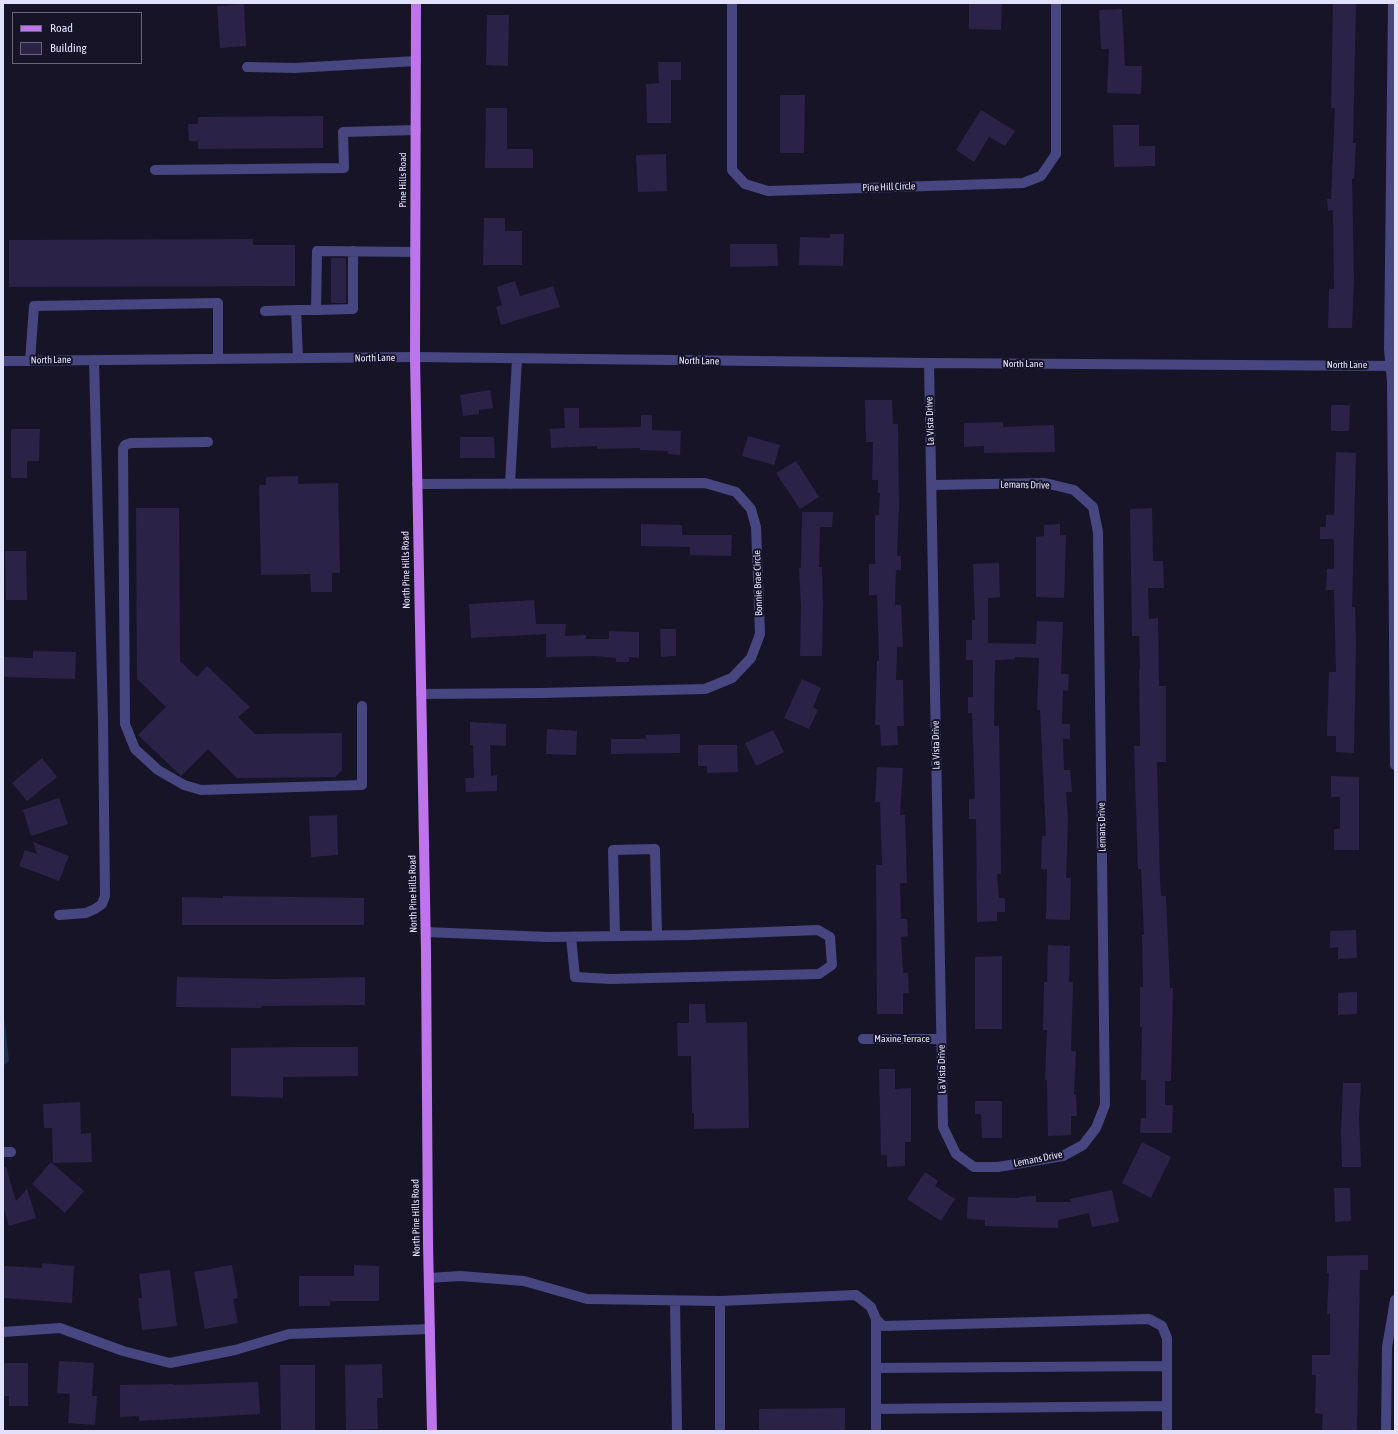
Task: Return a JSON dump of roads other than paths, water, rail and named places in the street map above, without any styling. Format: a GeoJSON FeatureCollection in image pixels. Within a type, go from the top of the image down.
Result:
{"type":"FeatureCollection","features":[{"type":"Feature","properties":{"kind":"main road","name":"Pine Hills Road"},"geometry":{"type":"LineString","coordinates":[[415,357],[416,3]]}},
{"type":"Feature","properties":{"kind":"main road","name":"North Pine Hills Road"},"geometry":{"type":"LineString","coordinates":[[415,357],[426,932],[432,1431]]}},
{"type":"Feature","properties":{"kind":"street","name":"Pine Hill Circle"},"geometry":{"type":"LineString","coordinates":[[732,3],[732,170],[746,184],[768,191],[1023,183],[1041,176],[1056,154],[1056,3]]}},
{"type":"Feature","properties":{"kind":"street"},"geometry":{"type":"LineString","coordinates":[[1393,3],[1389,349],[1393,366],[1395,765]]}},
{"type":"Feature","properties":{"kind":"street"},"geometry":{"type":"LineString","coordinates":[[247,67],[295,68],[416,61]]}},
{"type":"Feature","properties":{"kind":"street"},"geometry":{"type":"LineString","coordinates":[[155,170],[344,168],[343,132],[416,130]]}},
{"type":"Feature","properties":{"kind":"street"},"geometry":{"type":"LineString","coordinates":[[265,311],[353,309],[353,251]]}},
{"type":"Feature","properties":{"kind":"street"},"geometry":{"type":"LineString","coordinates":[[316,310],[317,252],[415,252]]}},
{"type":"Feature","properties":{"kind":"street"},"geometry":{"type":"LineString","coordinates":[[30,360],[34,306],[218,303],[218,359]]}},
{"type":"Feature","properties":{"kind":"street"},"geometry":{"type":"LineString","coordinates":[[296,310],[298,358]]}},
{"type":"Feature","properties":{"kind":"street","name":"North Lane"},"geometry":{"type":"LineString","coordinates":[[3,361],[415,357],[929,363],[1393,366]]}},
{"type":"Feature","properties":{"kind":"street"},"geometry":{"type":"LineString","coordinates":[[510,484],[517,359]]}},
{"type":"Feature","properties":{"kind":"street"},"geometry":{"type":"LineString","coordinates":[[59,915],[86,913],[102,904],[104,896],[103,720],[94,360]]}},
{"type":"Feature","properties":{"kind":"street","name":"La Vista Drive"},"geometry":{"type":"LineString","coordinates":[[929,363],[943,1127]]}},
{"type":"Feature","properties":{"kind":"street"},"geometry":{"type":"LineString","coordinates":[[208,442],[131,443],[125,445],[123,449],[125,724],[135,749],[158,770],[184,785],[201,790],[362,785],[362,706]]}},
{"type":"Feature","properties":{"kind":"street","name":"Bonnie Brae Circle"},"geometry":{"type":"LineString","coordinates":[[417,484],[705,483],[736,492],[751,509],[756,527],[760,634],[751,658],[732,678],[705,689],[540,694],[421,694]]}},
{"type":"Feature","properties":{"kind":"street","name":"Lemans Drive"},"geometry":{"type":"LineString","coordinates":[[932,485],[1045,483],[1074,490],[1092,507],[1098,532],[1105,1105],[1096,1128],[1083,1145],[1063,1156],[998,1167],[974,1167],[956,1154],[943,1127]]}},
{"type":"Feature","properties":{"kind":"street"},"geometry":{"type":"LineString","coordinates":[[615,936],[613,850],[655,849],[657,936]]}},
{"type":"Feature","properties":{"kind":"street"},"geometry":{"type":"LineString","coordinates":[[426,932],[571,937],[657,936],[818,930],[830,937],[832,965],[819,974],[610,979],[575,977],[571,937]]}},
{"type":"Feature","properties":{"kind":"street","name":"Maxine Terrace"},"geometry":{"type":"LineString","coordinates":[[863,1039],[941,1039]]}},
{"type":"Feature","properties":{"kind":"street"},"geometry":{"type":"LineString","coordinates":[[429,1278],[460,1276],[524,1281],[587,1299],[720,1301],[856,1295],[871,1307],[876,1319],[883,1326],[1148,1319],[1162,1326],[1168,1338],[1167,1431]]}},
{"type":"Feature","properties":{"kind":"street"},"geometry":{"type":"LineString","coordinates":[[675,1300],[677,1431]]}},
{"type":"Feature","properties":{"kind":"street"},"geometry":{"type":"LineString","coordinates":[[1386,1431],[1387,1347],[1395,1300]]}},
{"type":"Feature","properties":{"kind":"street"},"geometry":{"type":"LineString","coordinates":[[720,1301],[720,1431]]}},
{"type":"Feature","properties":{"kind":"street"},"geometry":{"type":"LineString","coordinates":[[876,1319],[876,1431]]}},
{"type":"Feature","properties":{"kind":"street"},"geometry":{"type":"LineString","coordinates":[[3,1332],[60,1328],[123,1351],[170,1362],[235,1350],[289,1334],[430,1330]]}},
{"type":"Feature","properties":{"kind":"street"},"geometry":{"type":"LineString","coordinates":[[876,1368],[1167,1366]]}},
{"type":"Feature","properties":{"kind":"street"},"geometry":{"type":"LineString","coordinates":[[876,1409],[1167,1406]]}},
{"type":"Feature","properties":{"kind":"water"},"geometry":{"type":"Polygon","coordinates":[[[3,1007],[9,1061],[3,1066],[3,1007]]]}}]}
